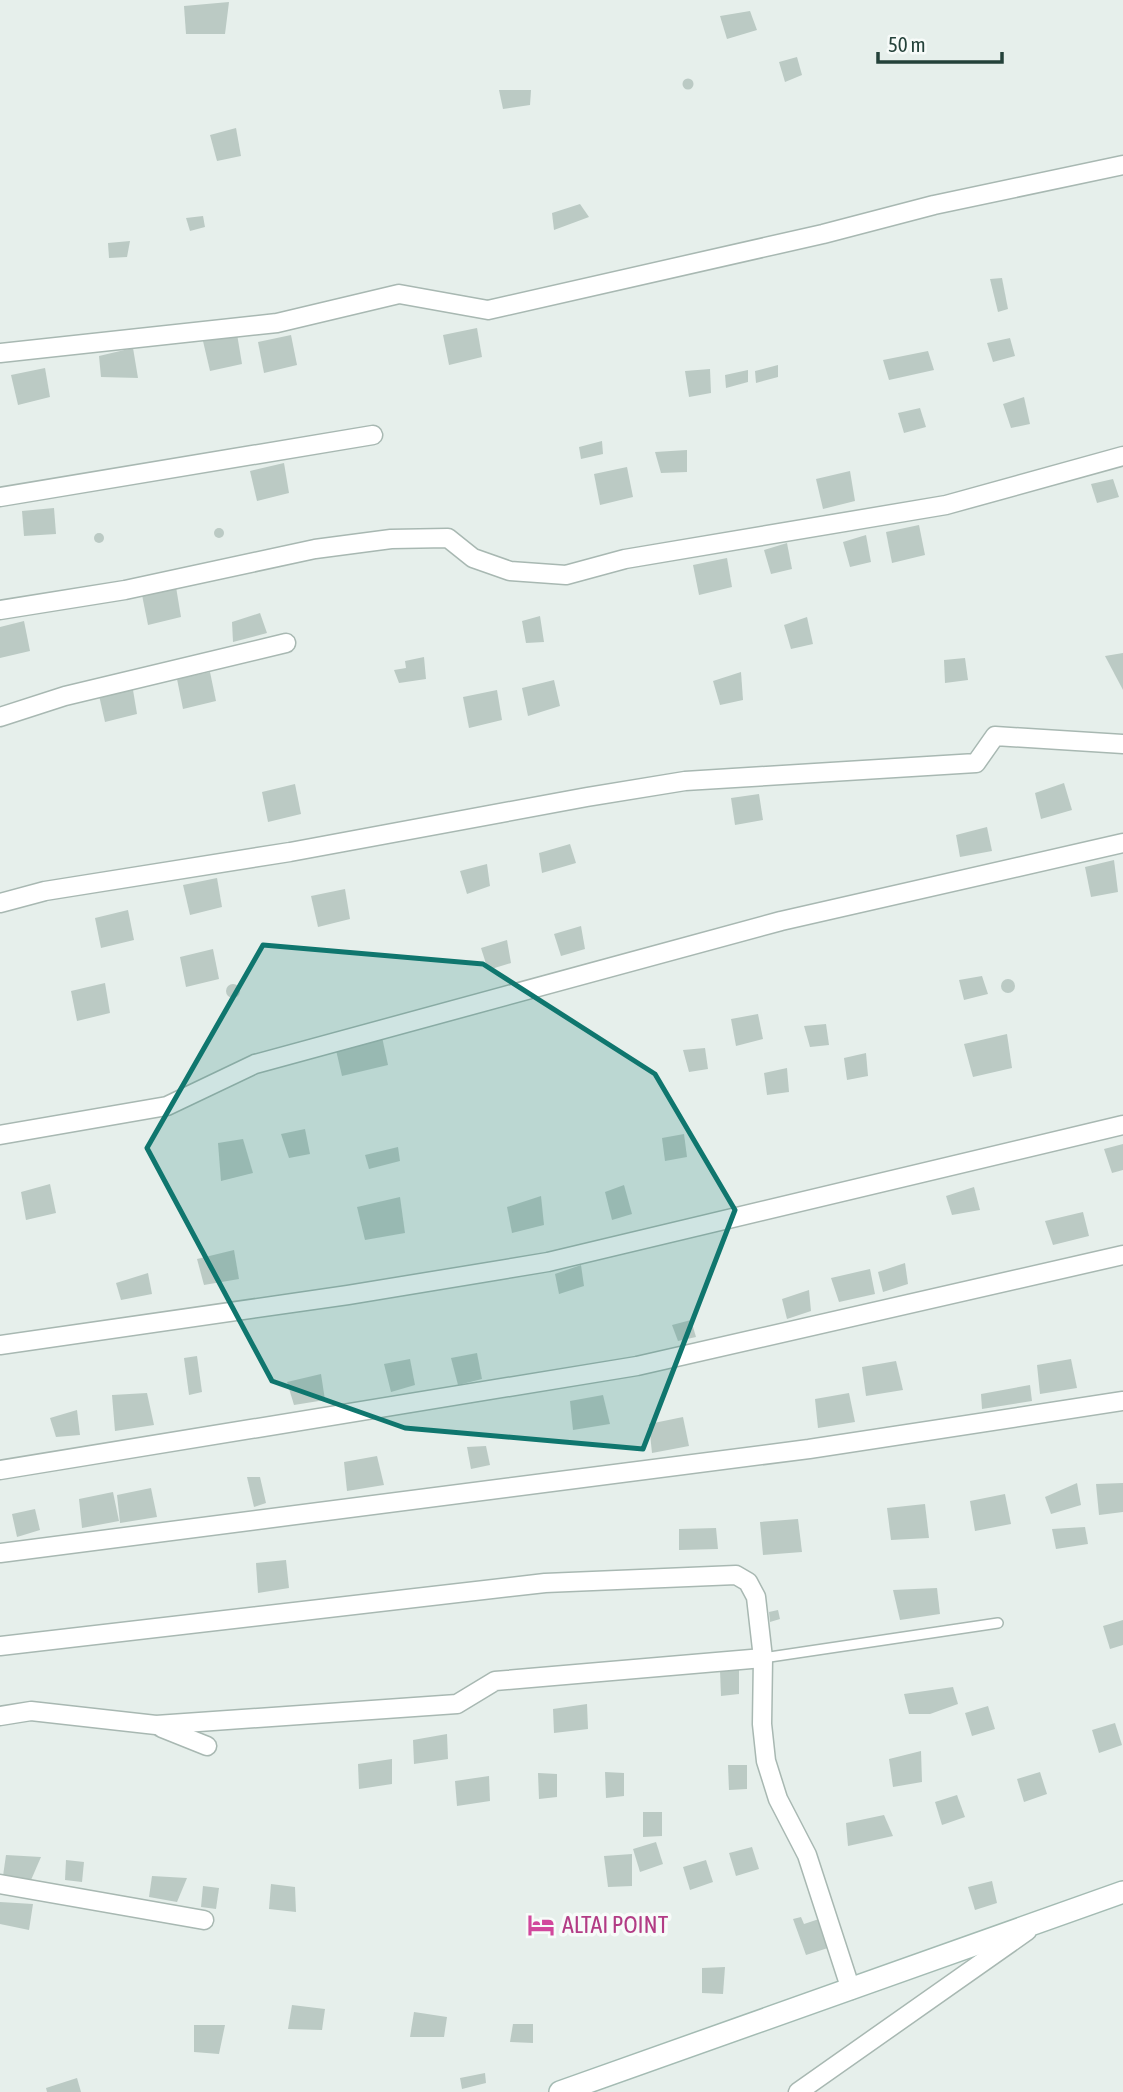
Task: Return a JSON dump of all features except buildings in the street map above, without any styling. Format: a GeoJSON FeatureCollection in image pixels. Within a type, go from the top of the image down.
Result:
{"type":"FeatureCollection","features":[{"type":"Feature","properties":{"kind":"street"},"geometry":{"type":"LineString","coordinates":[[0,353],[277,323],[398,294],[488,310],[823,234],[934,205],[1123,165]]}},
{"type":"Feature","properties":{"kind":"street"},"geometry":{"type":"LineString","coordinates":[[0,497],[373,435]]}},
{"type":"Feature","properties":{"kind":"street"},"geometry":{"type":"LineString","coordinates":[[0,610],[125,590],[314,549],[391,539],[448,538],[473,558],[510,571],[566,575],[625,559],[946,505],[1123,456]]}},
{"type":"Feature","properties":{"kind":"street"},"geometry":{"type":"LineString","coordinates":[[0,717],[65,696],[286,643]]}},
{"type":"Feature","properties":{"kind":"street"},"geometry":{"type":"LineString","coordinates":[[0,904],[45,891],[290,852],[685,781],[976,763],[995,736],[1123,744]]}},
{"type":"Feature","properties":{"kind":"street"},"geometry":{"type":"LineString","coordinates":[[0,1135],[167,1106],[255,1064],[781,921],[1123,843]]}},
{"type":"Feature","properties":{"kind":"street"},"geometry":{"type":"LineString","coordinates":[[0,1345],[348,1295],[548,1262],[1123,1125]]}},
{"type":"Feature","properties":{"kind":"street"},"geometry":{"type":"LineString","coordinates":[[0,1470],[637,1366],[1123,1255]]}},
{"type":"Feature","properties":{"kind":"street"},"geometry":{"type":"LineString","coordinates":[[0,1553],[796,1450],[1123,1401]]}},
{"type":"Feature","properties":{"kind":"street"},"geometry":{"type":"LineString","coordinates":[[0,1646],[545,1583],[736,1575],[748,1582],[755,1597],[763,1658],[762,1724],[766,1761],[778,1799],[807,1855],[851,1990]]}},
{"type":"Feature","properties":{"kind":"street"},"geometry":{"type":"LineString","coordinates":[[0,1716],[31,1711],[156,1725],[457,1704],[495,1681],[763,1658]]}},
{"type":"Feature","properties":{"kind":"street"},"geometry":{"type":"LineString","coordinates":[[156,1725],[207,1746]]}},
{"type":"Feature","properties":{"kind":"street"},"geometry":{"type":"LineString","coordinates":[[0,1884],[204,1920]]}},
{"type":"Feature","properties":{"kind":"street"},"geometry":{"type":"LineString","coordinates":[[567,2091],[1123,1892]]}},
{"type":"Feature","properties":{"kind":"street"},"geometry":{"type":"LineString","coordinates":[[798,2092],[1039,1922]]}},
{"type":"Feature","properties":{"kind":"lane"},"geometry":{"type":"LineString","coordinates":[[763,1658],[998,1623]]}},
{"type":"Feature","properties":{"kind":"highlighted area"},"geometry":{"type":"Polygon","coordinates":[[[263,945],[483,964],[655,1074],[735,1210],[643,1449],[405,1428],[272,1381],[147,1148],[263,945]]]}},
{"type":"Feature","properties":{"kind":"place","name":"ALTAI POINT"},"geometry":{"type":"Point","coordinates":[541,1925]}}]}
